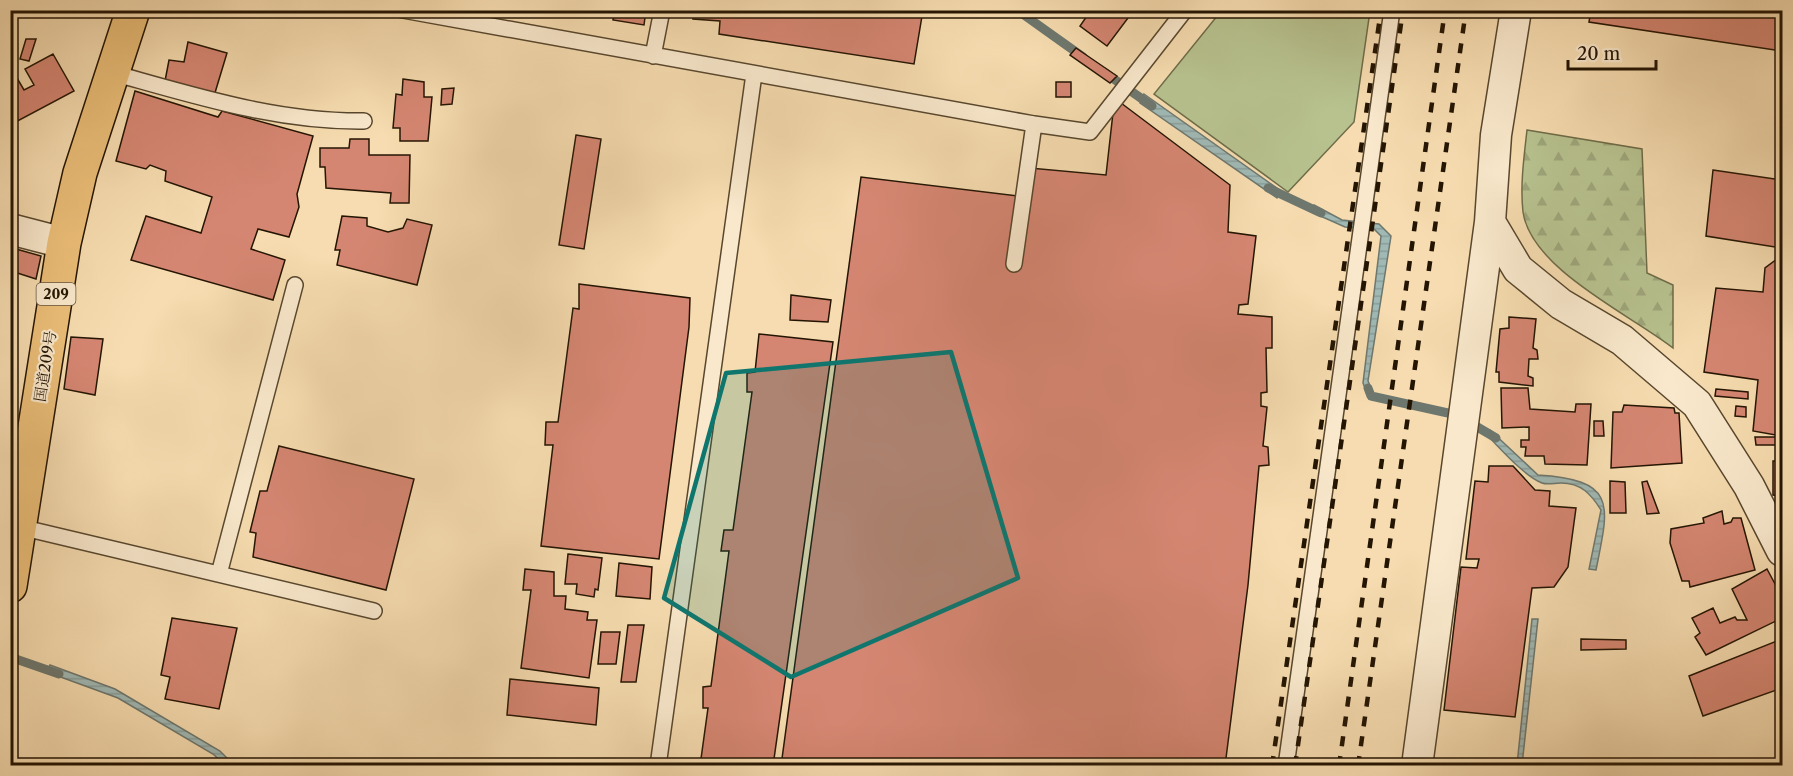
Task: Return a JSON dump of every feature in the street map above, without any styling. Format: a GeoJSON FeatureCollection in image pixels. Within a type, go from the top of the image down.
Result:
{"type":"FeatureCollection","features":[{"type":"Feature","properties":{"kind":"highway","name":"国道209号"},"geometry":{"type":"LineString","coordinates":[[10,586],[18,514],[64,243],[80,173],[133,10]]}},
{"type":"Feature","properties":{"kind":"street"},"geometry":{"type":"LineString","coordinates":[[1417,765],[1490,222],[1496,135],[1516,10]]}},
{"type":"Feature","properties":{"kind":"street"},"geometry":{"type":"LineString","coordinates":[[1490,222],[1518,269],[1562,304],[1622,340],[1697,404],[1749,486],[1782,551]]}},
{"type":"Feature","properties":{"kind":"street"},"geometry":{"type":"LineString","coordinates":[[10,229],[64,243]]}},
{"type":"Feature","properties":{"kind":"lane"},"geometry":{"type":"LineString","coordinates":[[403,10],[1034,124],[1090,132],[1185,10]]}},
{"type":"Feature","properties":{"kind":"lane"},"geometry":{"type":"LineString","coordinates":[[653,56],[662,10]]}},
{"type":"Feature","properties":{"kind":"lane"},"geometry":{"type":"LineString","coordinates":[[1286,765],[1392,10]]}},
{"type":"Feature","properties":{"kind":"lane"},"geometry":{"type":"LineString","coordinates":[[113,73],[240,108],[331,121],[364,121]]}},
{"type":"Feature","properties":{"kind":"lane"},"geometry":{"type":"LineString","coordinates":[[658,765],[754,74]]}},
{"type":"Feature","properties":{"kind":"lane"},"geometry":{"type":"LineString","coordinates":[[1014,264],[1034,124]]}},
{"type":"Feature","properties":{"kind":"lane"},"geometry":{"type":"LineString","coordinates":[[219,574],[296,285]]}},
{"type":"Feature","properties":{"kind":"lane"},"geometry":{"type":"LineString","coordinates":[[18,514],[219,574],[375,610]]}},
{"type":"Feature","properties":{"kind":"highlighted area"},"geometry":{"type":"Polygon","coordinates":[[[951,352],[1018,578],[791,677],[664,598],[726,373],[951,352]]]}},
{"type":"Feature","properties":{"kind":"green space"},"geometry":{"type":"Polygon","coordinates":[[[1222,10],[1370,11],[1354,122],[1288,192],[1154,94],[1222,10]]]}},
{"type":"Feature","properties":{"kind":"green space"},"geometry":{"type":"Polygon","coordinates":[[[1527,130],[1642,149],[1647,273],[1673,285],[1673,348],[1585,289],[1544,253],[1530,233],[1522,202],[1527,130]]]}},
{"type":"Feature","properties":{"kind":"water"},"geometry":{"type":"Polygon","coordinates":[[[1144,94],[1281,191],[1277,198],[1140,103],[1144,94]]]}},
{"type":"Feature","properties":{"kind":"water"},"geometry":{"type":"Polygon","coordinates":[[[1314,205],[1342,220],[1379,224],[1391,236],[1368,381],[1374,395],[1369,399],[1363,383],[1381,236],[1374,229],[1345,227],[1309,211],[1314,205]]]}},
{"type":"Feature","properties":{"kind":"water"},"geometry":{"type":"Polygon","coordinates":[[[1490,430],[1538,475],[1583,483],[1595,490],[1602,500],[1604,513],[1604,528],[1596,570],[1589,569],[1601,510],[1593,499],[1580,487],[1561,483],[1544,484],[1535,479],[1512,461],[1486,434],[1490,430]]]}},
{"type":"Feature","properties":{"kind":"water"},"geometry":{"type":"Polygon","coordinates":[[[1532,619],[1538,619],[1522,765],[1517,765],[1532,619]]]}},
{"type":"Feature","properties":{"kind":"water"},"geometry":{"type":"Polygon","coordinates":[[[50,665],[115,689],[220,751],[234,765],[225,765],[213,754],[118,698],[47,672],[50,665]]]}},
{"type":"Feature","properties":{"kind":"building"},"geometry":{"type":"Polygon","coordinates":[[[615,10],[646,10],[644,25],[613,20],[615,10]]]}},
{"type":"Feature","properties":{"kind":"building"},"geometry":{"type":"Polygon","coordinates":[[[694,10],[923,10],[914,64],[719,34],[720,21],[693,19],[694,10]]]}},
{"type":"Feature","properties":{"kind":"building"},"geometry":{"type":"Polygon","coordinates":[[[1091,10],[1134,10],[1107,46],[1080,26],[1091,10]]]}},
{"type":"Feature","properties":{"kind":"building"},"geometry":{"type":"Polygon","coordinates":[[[1591,10],[1782,10],[1782,51],[1589,22],[1591,10]]]}},
{"type":"Feature","properties":{"kind":"building"},"geometry":{"type":"Polygon","coordinates":[[[26,39],[36,39],[29,61],[20,59],[26,39]]]}},
{"type":"Feature","properties":{"kind":"building"},"geometry":{"type":"Polygon","coordinates":[[[188,42],[227,53],[214,96],[165,81],[169,60],[184,62],[188,42]]]}},
{"type":"Feature","properties":{"kind":"building"},"geometry":{"type":"Polygon","coordinates":[[[1076,48],[1117,76],[1110,83],[1070,55],[1076,48]]]}},
{"type":"Feature","properties":{"kind":"building"},"geometry":{"type":"Polygon","coordinates":[[[53,54],[74,91],[10,125],[10,66],[24,90],[34,85],[25,69],[53,54]]]}},
{"type":"Feature","properties":{"kind":"building"},"geometry":{"type":"Polygon","coordinates":[[[403,79],[424,82],[424,97],[432,97],[428,141],[400,141],[400,128],[393,128],[396,94],[402,95],[403,79]]]}},
{"type":"Feature","properties":{"kind":"building"},"geometry":{"type":"Polygon","coordinates":[[[1056,82],[1071,82],[1071,97],[1056,97],[1056,82]]]}},
{"type":"Feature","properties":{"kind":"building"},"geometry":{"type":"Polygon","coordinates":[[[454,88],[452,104],[441,105],[442,89],[454,88]]]}},
{"type":"Feature","properties":{"kind":"building"},"geometry":{"type":"Polygon","coordinates":[[[135,91],[218,117],[222,111],[313,136],[297,194],[299,207],[289,237],[258,229],[251,249],[285,260],[273,300],[131,260],[146,216],[201,233],[212,197],[165,181],[166,171],[150,165],[146,169],[116,161],[135,91]]]}},
{"type":"Feature","properties":{"kind":"building"},"geometry":{"type":"Polygon","coordinates":[[[1121,103],[1230,185],[1228,232],[1256,236],[1248,304],[1239,305],[1238,314],[1272,317],[1272,348],[1266,348],[1267,392],[1261,393],[1261,406],[1267,407],[1263,446],[1268,447],[1269,465],[1259,466],[1248,585],[1225,766],[781,766],[861,177],[1027,197],[1030,168],[1106,175],[1114,104],[1121,103]]]}},
{"type":"Feature","properties":{"kind":"building"},"geometry":{"type":"Polygon","coordinates":[[[576,135],[601,139],[584,249],[559,245],[576,135]]]}},
{"type":"Feature","properties":{"kind":"building"},"geometry":{"type":"Polygon","coordinates":[[[350,139],[369,139],[369,155],[410,155],[409,203],[390,203],[391,193],[326,188],[325,167],[320,167],[320,148],[349,148],[350,139]]]}},
{"type":"Feature","properties":{"kind":"building"},"geometry":{"type":"Polygon","coordinates":[[[1713,170],[1782,180],[1782,248],[1706,236],[1713,170]]]}},
{"type":"Feature","properties":{"kind":"building"},"geometry":{"type":"Polygon","coordinates":[[[342,216],[367,218],[367,226],[388,232],[403,228],[407,219],[432,225],[417,285],[337,265],[340,250],[335,250],[342,216]]]}},
{"type":"Feature","properties":{"kind":"building"},"geometry":{"type":"Polygon","coordinates":[[[16,249],[41,256],[36,279],[11,271],[16,249]]]}},
{"type":"Feature","properties":{"kind":"building"},"geometry":{"type":"Polygon","coordinates":[[[1777,259],[1782,259],[1782,436],[1753,431],[1758,380],[1704,372],[1716,288],[1763,292],[1765,268],[1777,259]]]}},
{"type":"Feature","properties":{"kind":"building"},"geometry":{"type":"Polygon","coordinates":[[[579,284],[690,298],[689,327],[659,559],[541,546],[553,445],[545,445],[546,422],[558,422],[573,308],[579,309],[579,284]]]}},
{"type":"Feature","properties":{"kind":"building"},"geometry":{"type":"Polygon","coordinates":[[[791,295],[831,300],[828,322],[790,320],[791,295]]]}},
{"type":"Feature","properties":{"kind":"building"},"geometry":{"type":"Polygon","coordinates":[[[1509,317],[1536,319],[1533,348],[1537,350],[1538,359],[1529,359],[1528,376],[1533,378],[1533,386],[1499,382],[1499,372],[1496,372],[1500,329],[1509,328],[1509,317]]]}},
{"type":"Feature","properties":{"kind":"building"},"geometry":{"type":"Polygon","coordinates":[[[759,334],[833,342],[773,766],[700,766],[708,708],[703,708],[703,687],[711,686],[729,551],[721,551],[724,530],[733,530],[752,392],[747,392],[747,373],[755,372],[759,334]]]}},
{"type":"Feature","properties":{"kind":"building"},"geometry":{"type":"Polygon","coordinates":[[[71,337],[103,339],[95,395],[64,389],[71,337]]]}},
{"type":"Feature","properties":{"kind":"building"},"geometry":{"type":"Polygon","coordinates":[[[1501,388],[1528,388],[1530,409],[1575,412],[1576,404],[1591,404],[1587,465],[1545,464],[1544,456],[1525,456],[1526,447],[1521,447],[1521,440],[1529,440],[1529,427],[1502,428],[1501,388]]]}},
{"type":"Feature","properties":{"kind":"building"},"geometry":{"type":"Polygon","coordinates":[[[1716,389],[1748,392],[1748,399],[1715,396],[1716,389]]]}},
{"type":"Feature","properties":{"kind":"building"},"geometry":{"type":"Polygon","coordinates":[[[1624,405],[1674,408],[1675,413],[1679,413],[1682,463],[1611,468],[1613,412],[1622,412],[1624,405]]]}},
{"type":"Feature","properties":{"kind":"building"},"geometry":{"type":"Polygon","coordinates":[[[1736,406],[1746,407],[1746,417],[1735,416],[1736,406]]]}},
{"type":"Feature","properties":{"kind":"building"},"geometry":{"type":"Polygon","coordinates":[[[1594,421],[1603,421],[1604,436],[1594,436],[1594,421]]]}},
{"type":"Feature","properties":{"kind":"building"},"geometry":{"type":"Polygon","coordinates":[[[1755,437],[1776,437],[1776,445],[1756,445],[1755,437]]]}},
{"type":"Feature","properties":{"kind":"building"},"geometry":{"type":"Polygon","coordinates":[[[279,446],[414,479],[386,590],[253,557],[256,533],[250,532],[260,491],[267,491],[279,446]]]}},
{"type":"Feature","properties":{"kind":"building"},"geometry":{"type":"Polygon","coordinates":[[[1780,454],[1782,455],[1782,496],[1773,495],[1773,461],[1781,461],[1780,454]]]}},
{"type":"Feature","properties":{"kind":"building"},"geometry":{"type":"Polygon","coordinates":[[[1489,466],[1513,466],[1535,490],[1550,491],[1549,506],[1576,508],[1568,567],[1554,587],[1532,588],[1515,717],[1444,710],[1461,567],[1477,568],[1479,559],[1466,559],[1475,481],[1488,482],[1489,466]]]}},
{"type":"Feature","properties":{"kind":"building"},"geometry":{"type":"Polygon","coordinates":[[[1610,481],[1625,482],[1626,513],[1610,513],[1610,481]]]}},
{"type":"Feature","properties":{"kind":"building"},"geometry":{"type":"Polygon","coordinates":[[[1647,481],[1659,513],[1647,514],[1642,482],[1647,481]]]}},
{"type":"Feature","properties":{"kind":"building"},"geometry":{"type":"Polygon","coordinates":[[[1722,511],[1724,524],[1731,522],[1733,518],[1741,518],[1755,570],[1690,587],[1689,581],[1682,581],[1670,543],[1671,529],[1704,523],[1703,518],[1722,511]]]}},
{"type":"Feature","properties":{"kind":"building"},"geometry":{"type":"Polygon","coordinates":[[[568,554],[602,558],[598,590],[595,589],[594,597],[576,594],[577,584],[565,584],[568,554]]]}},
{"type":"Feature","properties":{"kind":"building"},"geometry":{"type":"Polygon","coordinates":[[[619,563],[652,567],[650,599],[616,596],[619,563]]]}},
{"type":"Feature","properties":{"kind":"building"},"geometry":{"type":"Polygon","coordinates":[[[525,569],[554,572],[554,596],[566,596],[565,609],[588,612],[587,620],[597,620],[589,678],[521,668],[531,590],[523,590],[525,569]]]}},
{"type":"Feature","properties":{"kind":"building"},"geometry":{"type":"Polygon","coordinates":[[[1767,569],[1782,597],[1782,618],[1706,655],[1695,637],[1700,633],[1692,618],[1713,608],[1720,623],[1735,617],[1737,620],[1747,620],[1732,589],[1767,569]]]}},
{"type":"Feature","properties":{"kind":"building"},"geometry":{"type":"Polygon","coordinates":[[[172,618],[237,628],[219,709],[165,699],[170,677],[161,675],[172,618]]]}},
{"type":"Feature","properties":{"kind":"building"},"geometry":{"type":"Polygon","coordinates":[[[628,625],[644,625],[636,682],[621,682],[628,625]]]}},
{"type":"Feature","properties":{"kind":"building"},"geometry":{"type":"Polygon","coordinates":[[[601,632],[620,632],[616,664],[598,664],[601,632]]]}},
{"type":"Feature","properties":{"kind":"building"},"geometry":{"type":"Polygon","coordinates":[[[1581,639],[1626,640],[1626,649],[1581,650],[1581,639]]]}},
{"type":"Feature","properties":{"kind":"building"},"geometry":{"type":"Polygon","coordinates":[[[1782,639],[1782,688],[1703,716],[1689,676],[1782,639]]]}},
{"type":"Feature","properties":{"kind":"building"},"geometry":{"type":"Polygon","coordinates":[[[510,679],[599,688],[596,725],[507,715],[510,679]]]}},
{"type":"Feature","properties":{"kind":"waterway"},"geometry":{"type":"LineString","coordinates":[[1017,10],[1083,57]]}},
{"type":"Feature","properties":{"kind":"waterway"},"geometry":{"type":"LineString","coordinates":[[1104,72],[1152,106]]}},
{"type":"Feature","properties":{"kind":"waterway"},"geometry":{"type":"LineString","coordinates":[[1268,188],[1321,213]]}},
{"type":"Feature","properties":{"kind":"waterway"},"geometry":{"type":"LineString","coordinates":[[1368,388],[1371,396],[1457,415],[1496,438]]}},
{"type":"Feature","properties":{"kind":"waterway"},"geometry":{"type":"LineString","coordinates":[[10,657],[59,674]]}},
{"type":"Feature","properties":{"kind":"railway"},"geometry":{"type":"LineString","coordinates":[[1272,766],[1381,10]]}},
{"type":"Feature","properties":{"kind":"railway"},"geometry":{"type":"LineString","coordinates":[[1295,766],[1403,10]]}},
{"type":"Feature","properties":{"kind":"railway"},"geometry":{"type":"LineString","coordinates":[[1339,766],[1445,10]]}},
{"type":"Feature","properties":{"kind":"railway"},"geometry":{"type":"LineString","coordinates":[[1358,766],[1466,10]]}}]}
